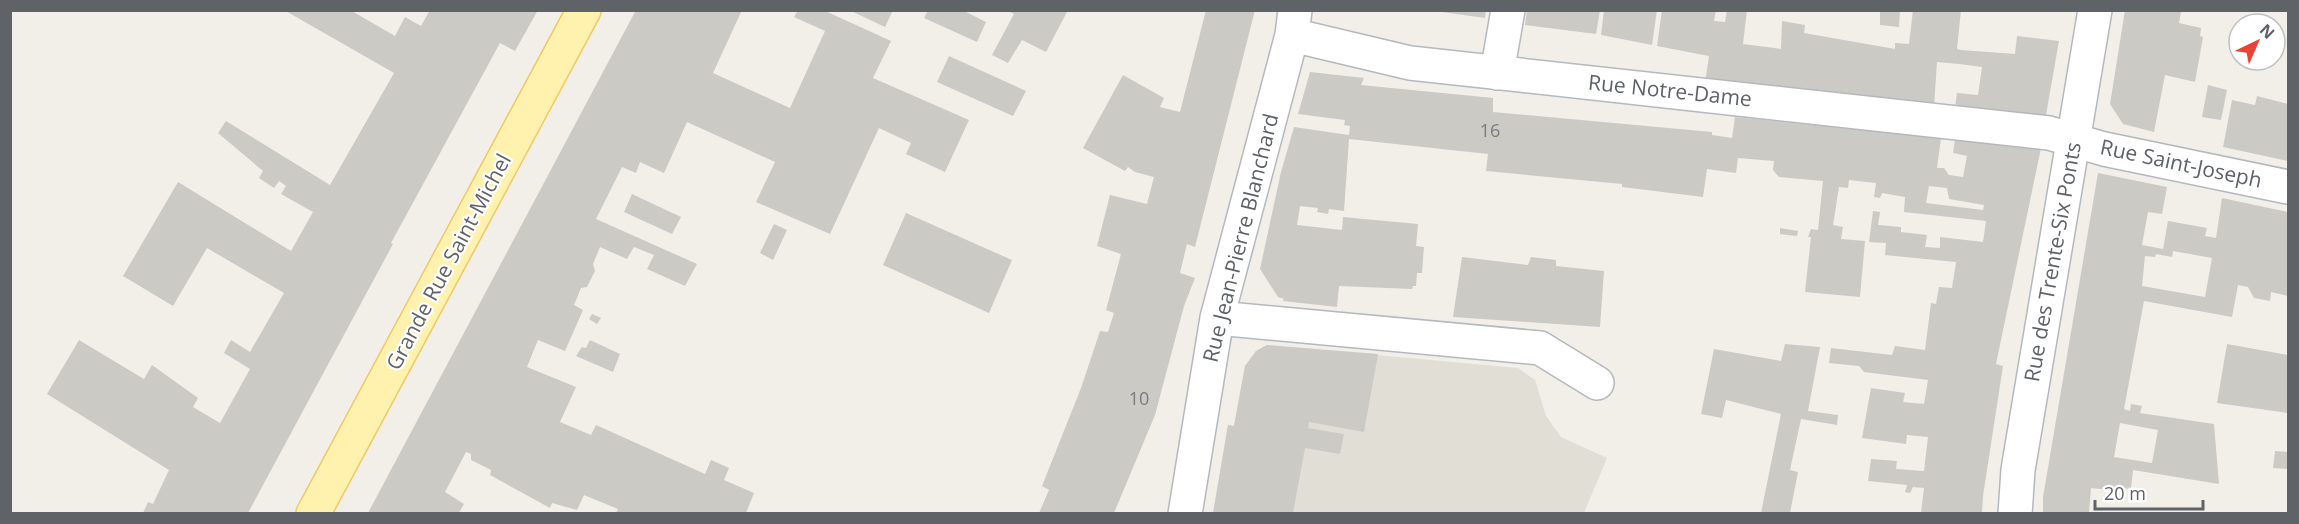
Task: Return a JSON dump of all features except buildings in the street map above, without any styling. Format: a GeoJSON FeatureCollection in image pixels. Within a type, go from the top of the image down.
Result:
{"type":"FeatureCollection","features":[{"type":"Feature","properties":{"kind":"main road","name":"Grande Rue Saint-Michel"},"geometry":{"type":"LineString","coordinates":[[313,513],[584,10]]}},
{"type":"Feature","properties":{"kind":"street"},"geometry":{"type":"LineString","coordinates":[[1497,73],[1508,10]]}},
{"type":"Feature","properties":{"kind":"street","name":"Rue des Trente-Six Ponts"},"geometry":{"type":"LineString","coordinates":[[2015,513],[2018,470],[2095,10]]}},
{"type":"Feature","properties":{"kind":"street","name":"Rue Notre-Dame"},"geometry":{"type":"LineString","coordinates":[[1293,23],[1410,63],[2026,130],[2074,139]]}},
{"type":"Feature","properties":{"kind":"street","name":"Rue Jean-Pierre Blanchard"},"geometry":{"type":"LineString","coordinates":[[1185,513],[1217,318],[1293,23]]}},
{"type":"Feature","properties":{"kind":"street","name":"Rue Saint-Joseph"},"geometry":{"type":"LineString","coordinates":[[2074,139],[2104,149],[2289,187]]}},
{"type":"Feature","properties":{"kind":"street"},"geometry":{"type":"LineString","coordinates":[[1217,318],[1540,348],[1597,383]]}},
{"type":"Feature","properties":{"kind":"shaded area"},"geometry":{"type":"Polygon","coordinates":[[[1267,345],[1518,368],[1535,380],[1546,416],[1561,437],[1607,458],[1584,513],[1213,514],[1228,425],[1234,426],[1245,366],[1256,351],[1267,345]]]}}]}
